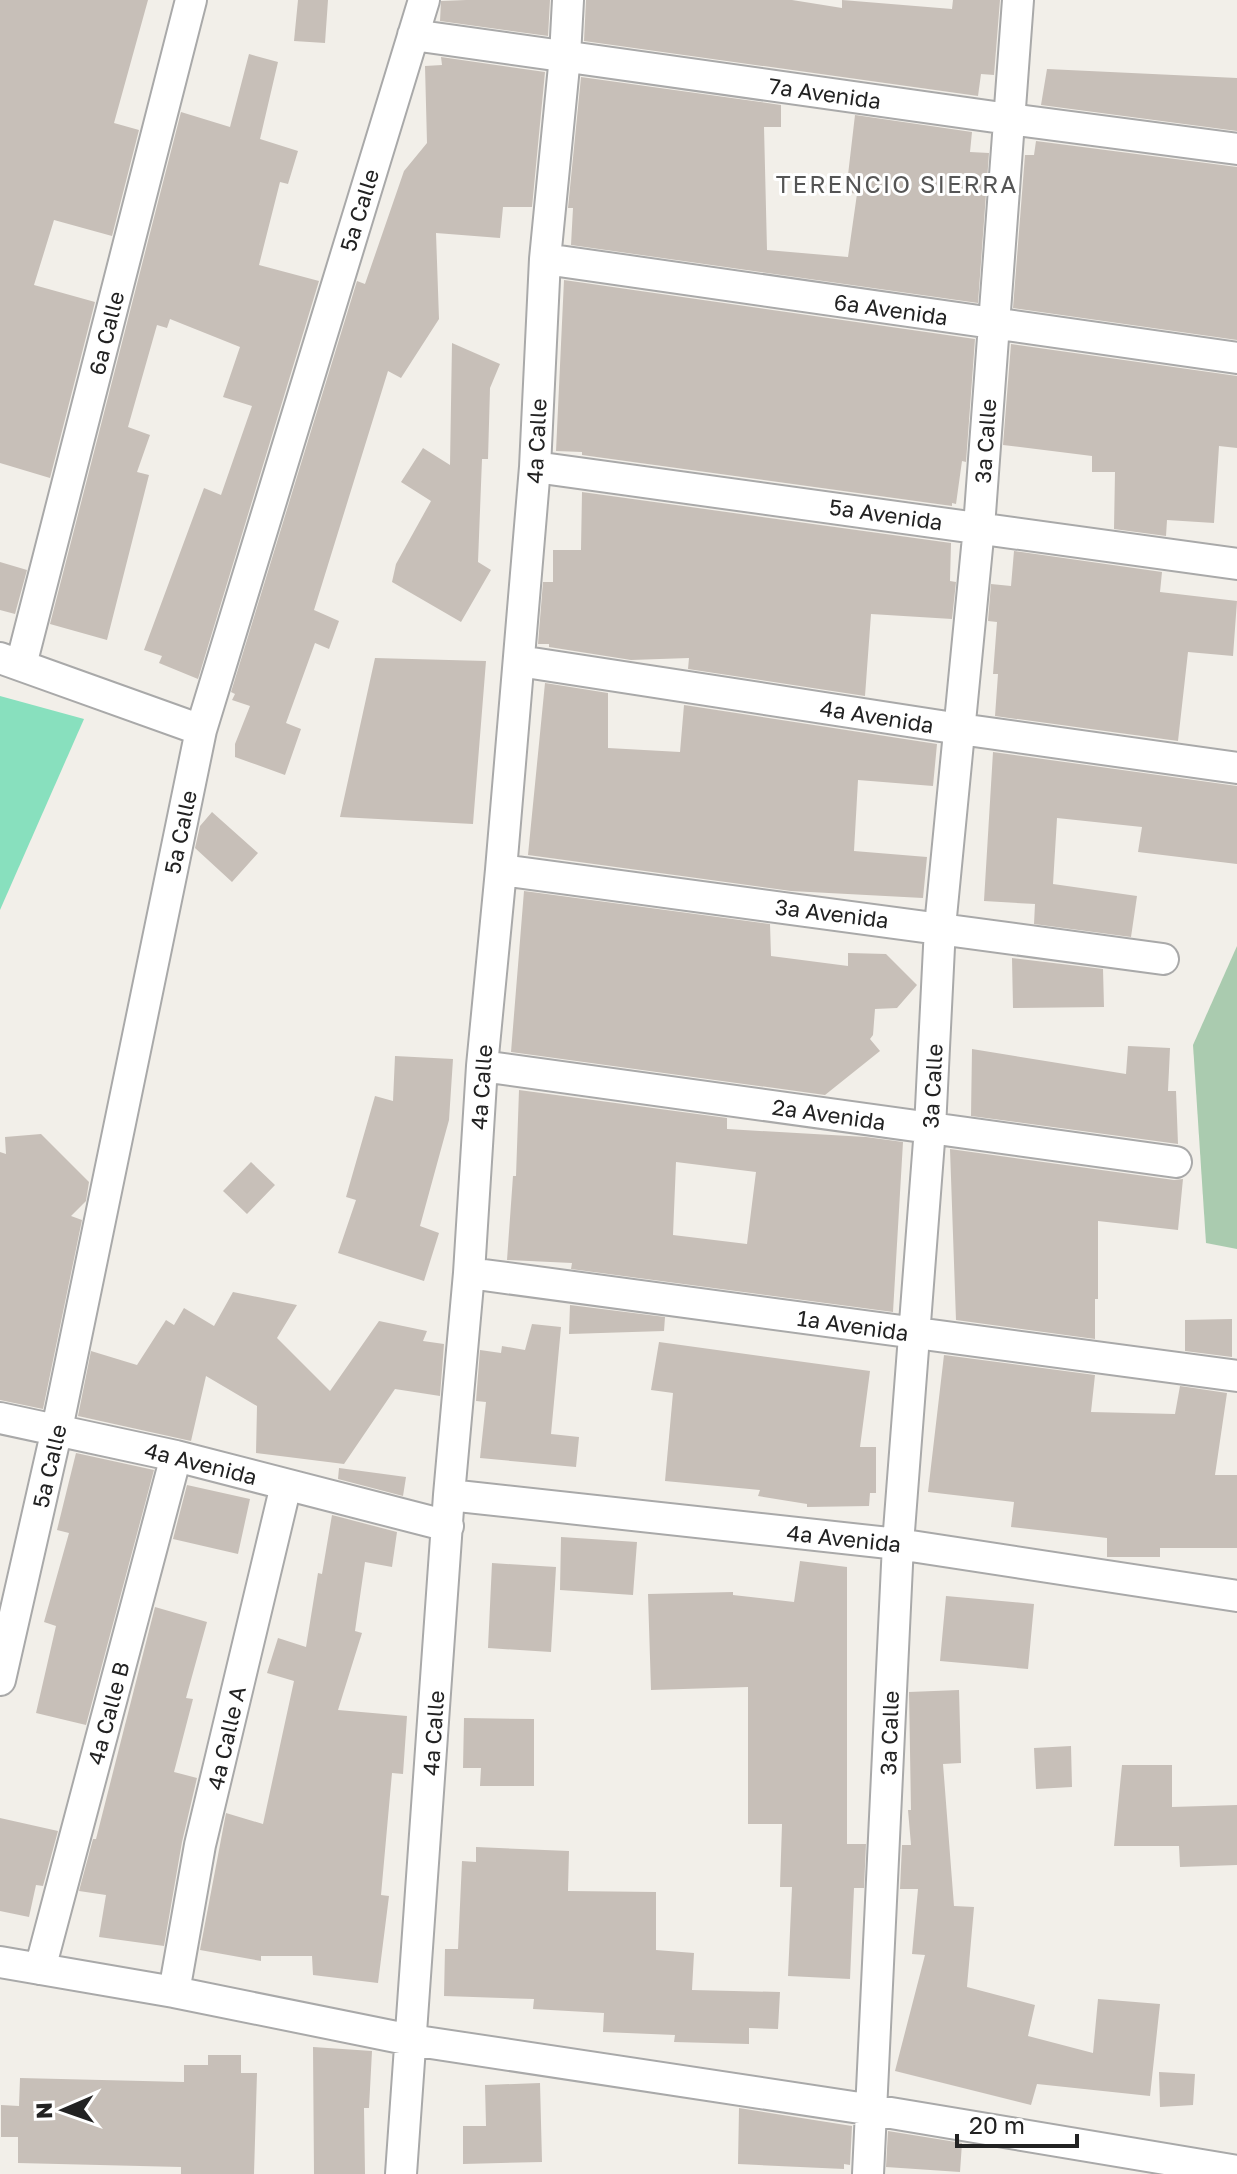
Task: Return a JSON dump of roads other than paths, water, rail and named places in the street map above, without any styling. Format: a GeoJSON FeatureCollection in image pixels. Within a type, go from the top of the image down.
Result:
{"type":"FeatureCollection","features":[{"type":"Feature","properties":{"kind":"street","name":"6a Calle"},"geometry":{"type":"LineString","coordinates":[[11,662],[191,0]]}},
{"type":"Feature","properties":{"kind":"street","name":"5a Calle"},"geometry":{"type":"LineString","coordinates":[[0,1680],[57,1429],[201,730],[424,0]]}},
{"type":"Feature","properties":{"kind":"street","name":"4a Calle"},"geometry":{"type":"LineString","coordinates":[[401,2174],[449,1495],[469,1273],[482,1066],[535,467],[545,259],[568,0]]}},
{"type":"Feature","properties":{"kind":"street","name":"3a Calle"},"geometry":{"type":"LineString","coordinates":[[868,2174],[898,1544],[930,1128],[940,927],[979,527],[1018,0]]}},
{"type":"Feature","properties":{"kind":"street","name":"7a Avenida"},"geometry":{"type":"LineString","coordinates":[[413,35],[1237,149]]}},
{"type":"Feature","properties":{"kind":"street","name":"6a Avenida"},"geometry":{"type":"LineString","coordinates":[[545,259],[1237,358]]}},
{"type":"Feature","properties":{"kind":"street","name":"5a Avenida"},"geometry":{"type":"LineString","coordinates":[[535,467],[1237,564]]}},
{"type":"Feature","properties":{"kind":"street","name":"4a Avenida"},"geometry":{"type":"LineString","coordinates":[[519,661],[1237,768]]}},
{"type":"Feature","properties":{"kind":"street"},"geometry":{"type":"LineString","coordinates":[[11,662],[201,730]]}},
{"type":"Feature","properties":{"kind":"street","name":"3a Avenida"},"geometry":{"type":"LineString","coordinates":[[501,870],[1163,959]]}},
{"type":"Feature","properties":{"kind":"street","name":"2a Avenida"},"geometry":{"type":"LineString","coordinates":[[482,1066],[1176,1162]]}},
{"type":"Feature","properties":{"kind":"street","name":"1a Avenida"},"geometry":{"type":"LineString","coordinates":[[469,1273],[1237,1376]]}},
{"type":"Feature","properties":{"kind":"street","name":"4a Avenida"},"geometry":{"type":"LineString","coordinates":[[0,1418],[176,1456],[448,1526]]}},
{"type":"Feature","properties":{"kind":"street","name":"4a Calle B"},"geometry":{"type":"LineString","coordinates":[[40,1969],[176,1456]]}},
{"type":"Feature","properties":{"kind":"street","name":"4a Calle A"},"geometry":{"type":"LineString","coordinates":[[174,1992],[200,1845],[286,1485]]}},
{"type":"Feature","properties":{"kind":"street","name":"4a Avenida"},"geometry":{"type":"LineString","coordinates":[[449,1495],[898,1544],[1237,1596]]}},
{"type":"Feature","properties":{"kind":"street"},"geometry":{"type":"LineString","coordinates":[[0,1962],[174,1992],[411,2040],[873,2110],[1237,2171]]}},
{"type":"Feature","properties":{"kind":"district","name":"TERENCIO SIERRA"},"geometry":{"type":"Point","coordinates":[897,183]}}]}
